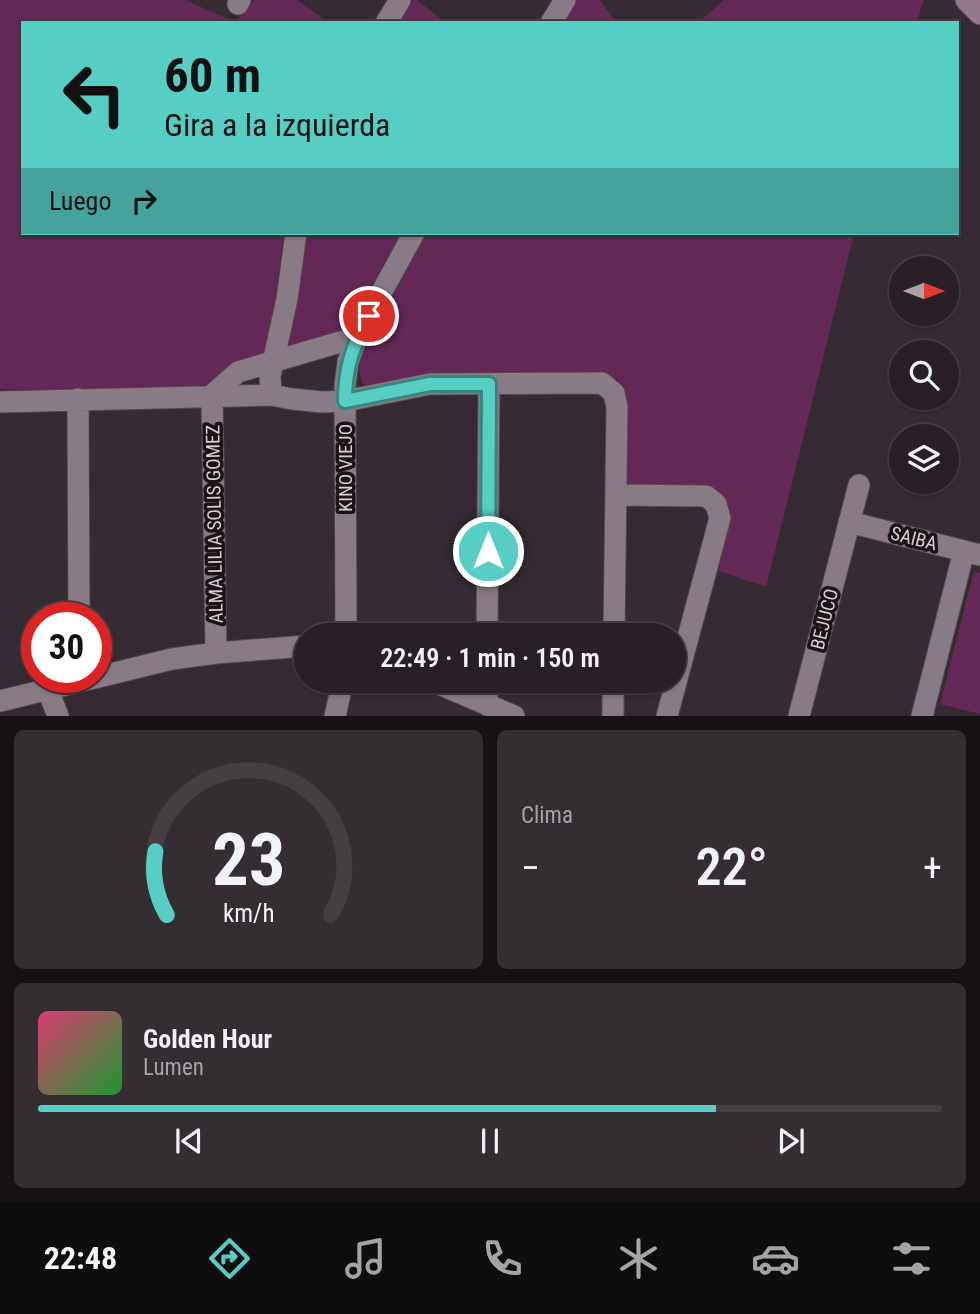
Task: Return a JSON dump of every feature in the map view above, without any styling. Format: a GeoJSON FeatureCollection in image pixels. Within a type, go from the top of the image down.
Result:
{"type":"FeatureCollection","features":[{"type":"Feature","properties":{"kind":"street"},"geometry":{"type":"LineString","coordinates":[[387,21],[400,0]]}},
{"type":"Feature","properties":{"kind":"street"},"geometry":{"type":"LineString","coordinates":[[552,21],[565,0]]}},
{"type":"Feature","properties":{"kind":"street"},"geometry":{"type":"LineString","coordinates":[[966,0],[980,14]]}},
{"type":"Feature","properties":{"kind":"street"},"geometry":{"type":"LineString","coordinates":[[271,395],[270,376],[287,299],[296,235]]}},
{"type":"Feature","properties":{"kind":"street","name":"KINO VIEJO"},"geometry":{"type":"LineString","coordinates":[[346,623],[345,401],[348,362],[358,337],[413,235]]}},
{"type":"Feature","properties":{"kind":"street"},"geometry":{"type":"LineString","coordinates":[[212,395],[238,372],[358,337]]}},
{"type":"Feature","properties":{"kind":"street"},"geometry":{"type":"LineString","coordinates":[[0,402],[271,395],[322,402],[345,401],[430,384],[602,383],[614,393],[617,407],[614,623]]}},
{"type":"Feature","properties":{"kind":"street"},"geometry":{"type":"LineString","coordinates":[[487,623],[489,384]]}},
{"type":"Feature","properties":{"kind":"street","name":"ALMA LILIA SOLIS GOMEZ"},"geometry":{"type":"LineString","coordinates":[[212,395],[216,653]]}},
{"type":"Feature","properties":{"kind":"street"},"geometry":{"type":"LineString","coordinates":[[78,399],[79,602]]}},
{"type":"Feature","properties":{"kind":"street","name":"BEJUCO"},"geometry":{"type":"LineString","coordinates":[[799,716],[859,485]]}},
{"type":"Feature","properties":{"kind":"street"},"geometry":{"type":"LineString","coordinates":[[616,495],[706,496],[716,504],[720,518],[667,716]]}},
{"type":"Feature","properties":{"kind":"street","name":"SAIBA"},"geometry":{"type":"LineString","coordinates":[[849,522],[972,553]]}},
{"type":"Feature","properties":{"kind":"street"},"geometry":{"type":"LineString","coordinates":[[922,716],[972,553]]}},
{"type":"Feature","properties":{"kind":"street"},"geometry":{"type":"LineString","coordinates":[[112,673],[216,653],[294,647]]}},
{"type":"Feature","properties":{"kind":"street"},"geometry":{"type":"LineString","coordinates":[[0,701],[35,693]]}},
{"type":"Feature","properties":{"kind":"street"},"geometry":{"type":"LineString","coordinates":[[49,693],[58,716]]}},
{"type":"Feature","properties":{"kind":"street"},"geometry":{"type":"LineString","coordinates":[[335,716],[340,693]]}},
{"type":"Feature","properties":{"kind":"street"},"geometry":{"type":"LineString","coordinates":[[460,693],[514,716]]}},
{"type":"Feature","properties":{"kind":"street"},"geometry":{"type":"LineString","coordinates":[[487,693],[487,705]]}},
{"type":"Feature","properties":{"kind":"street"},"geometry":{"type":"LineString","coordinates":[[613,693],[613,716]]}},
{"type":"Feature","properties":{"kind":"shaded area"},"geometry":{"type":"Polygon","coordinates":[[[0,0],[185,0],[233,21],[21,21],[21,235],[284,235],[268,356],[211,385],[91,391],[0,389],[0,0]]]}},
{"type":"Feature","properties":{"kind":"shaded area"},"geometry":{"type":"Polygon","coordinates":[[[254,0],[297,0],[327,21],[236,21],[254,0]]]}},
{"type":"Feature","properties":{"kind":"shaded area"},"geometry":{"type":"Polygon","coordinates":[[[413,0],[417,0],[443,21],[397,21],[413,0]]]}},
{"type":"Feature","properties":{"kind":"shaded area"},"geometry":{"type":"Polygon","coordinates":[[[577,0],[600,0],[616,21],[563,21],[577,0]]]}},
{"type":"Feature","properties":{"kind":"shaded area"},"geometry":{"type":"Polygon","coordinates":[[[724,0],[924,0],[917,21],[700,21],[724,0]]]}},
{"type":"Feature","properties":{"kind":"shaded area"},"geometry":{"type":"Polygon","coordinates":[[[302,235],[401,235],[345,330],[282,359],[302,235]]]}},
{"type":"Feature","properties":{"kind":"shaded area"},"geometry":{"type":"Polygon","coordinates":[[[425,235],[854,235],[766,587],[719,571],[725,499],[622,490],[624,422],[618,379],[464,380],[371,389],[363,384],[359,373],[361,354],[385,296],[425,235]]]}},
{"type":"Feature","properties":{"kind":"shaded area"},"geometry":{"type":"Polygon","coordinates":[[[974,571],[980,573],[980,714],[940,704],[974,571]]]}},
{"type":"Feature","properties":{"kind":"route"},"geometry":{"type":"LineString","coordinates":[[369,316],[348,362],[345,401],[430,384],[489,384],[488,551]]}}]}
